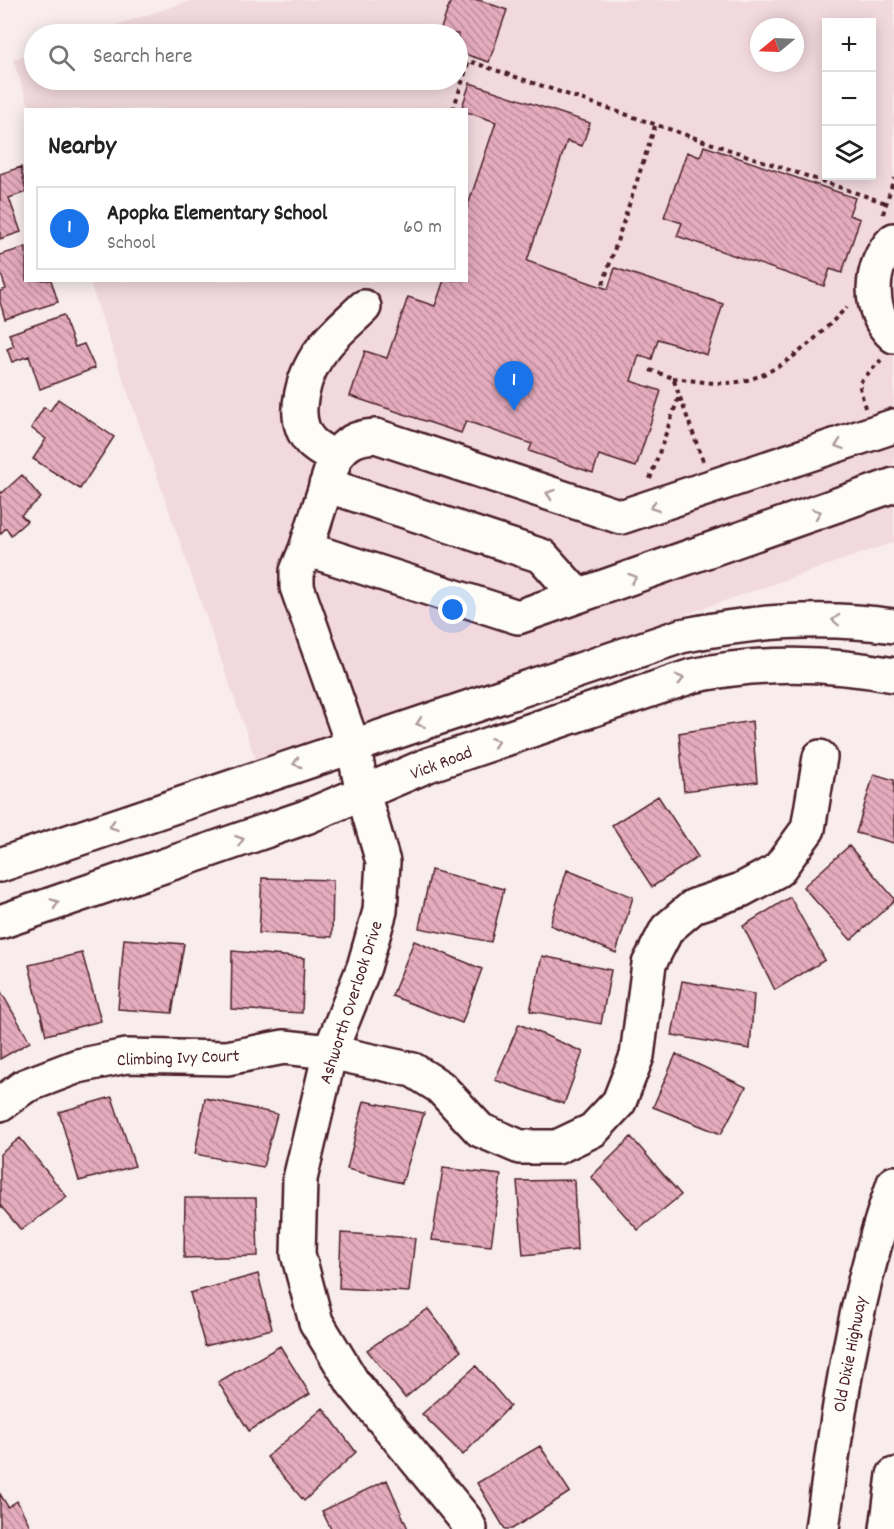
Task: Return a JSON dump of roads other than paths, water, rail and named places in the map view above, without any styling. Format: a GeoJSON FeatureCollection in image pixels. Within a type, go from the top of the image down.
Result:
{"type":"FeatureCollection","features":[{"type":"Feature","properties":{"kind":"street"},"geometry":{"type":"LineString","coordinates":[[891,345],[878,313],[873,290],[877,268],[886,247],[894,240]]}},
{"type":"Feature","properties":{"kind":"street"},"geometry":{"type":"LineString","coordinates":[[364,307],[324,346],[310,368],[302,394],[300,412],[304,432],[319,449],[330,471],[542,556],[577,595]]}},
{"type":"Feature","properties":{"kind":"street"},"geometry":{"type":"LineString","coordinates":[[330,471],[342,447],[352,440],[376,436],[621,517],[880,419]]}},
{"type":"Feature","properties":{"kind":"street","name":"Ashworth Overlook Drive"},"geometry":{"type":"LineString","coordinates":[[330,471],[297,571],[297,587],[353,746],[363,793],[383,862],[380,911],[364,967],[330,1052],[300,1179],[298,1254],[316,1322],[353,1383],[465,1519],[470,1529]]}},
{"type":"Feature","properties":{"kind":"street"},"geometry":{"type":"LineString","coordinates":[[306,549],[518,617],[577,595],[632,579],[894,485]]}},
{"type":"Feature","properties":{"kind":"street"},"geometry":{"type":"LineString","coordinates":[[0,865],[681,636],[770,621],[858,621],[894,626]]}},
{"type":"Feature","properties":{"kind":"street","name":"Vick Road"},"geometry":{"type":"LineString","coordinates":[[0,922],[306,817],[428,765],[692,676],[728,668],[815,664],[894,675]]}},
{"type":"Feature","properties":{"kind":"street","name":"Climbing Ivy Court"},"geometry":{"type":"LineString","coordinates":[[0,1104],[24,1086],[78,1066],[126,1056],[227,1058],[284,1047],[330,1052],[413,1070],[440,1087],[480,1130],[520,1147],[557,1147],[593,1130],[618,1102],[637,1056],[649,964],[667,928],[694,906],[741,890],[778,870],[808,829],[820,757]]}},
{"type":"Feature","properties":{"kind":"street","name":"Old Dixie Highway"},"geometry":{"type":"LineString","coordinates":[[822,1529],[849,1341],[870,1257],[894,1183]]}},
{"type":"Feature","properties":{"kind":"street"},"geometry":{"type":"LineString","coordinates":[[886,1529],[894,1475]]}},
{"type":"Feature","properties":{"kind":"place","name":"Apopka Elementary School"},"geometry":{"type":"Point","coordinates":[514,411]}}]}
